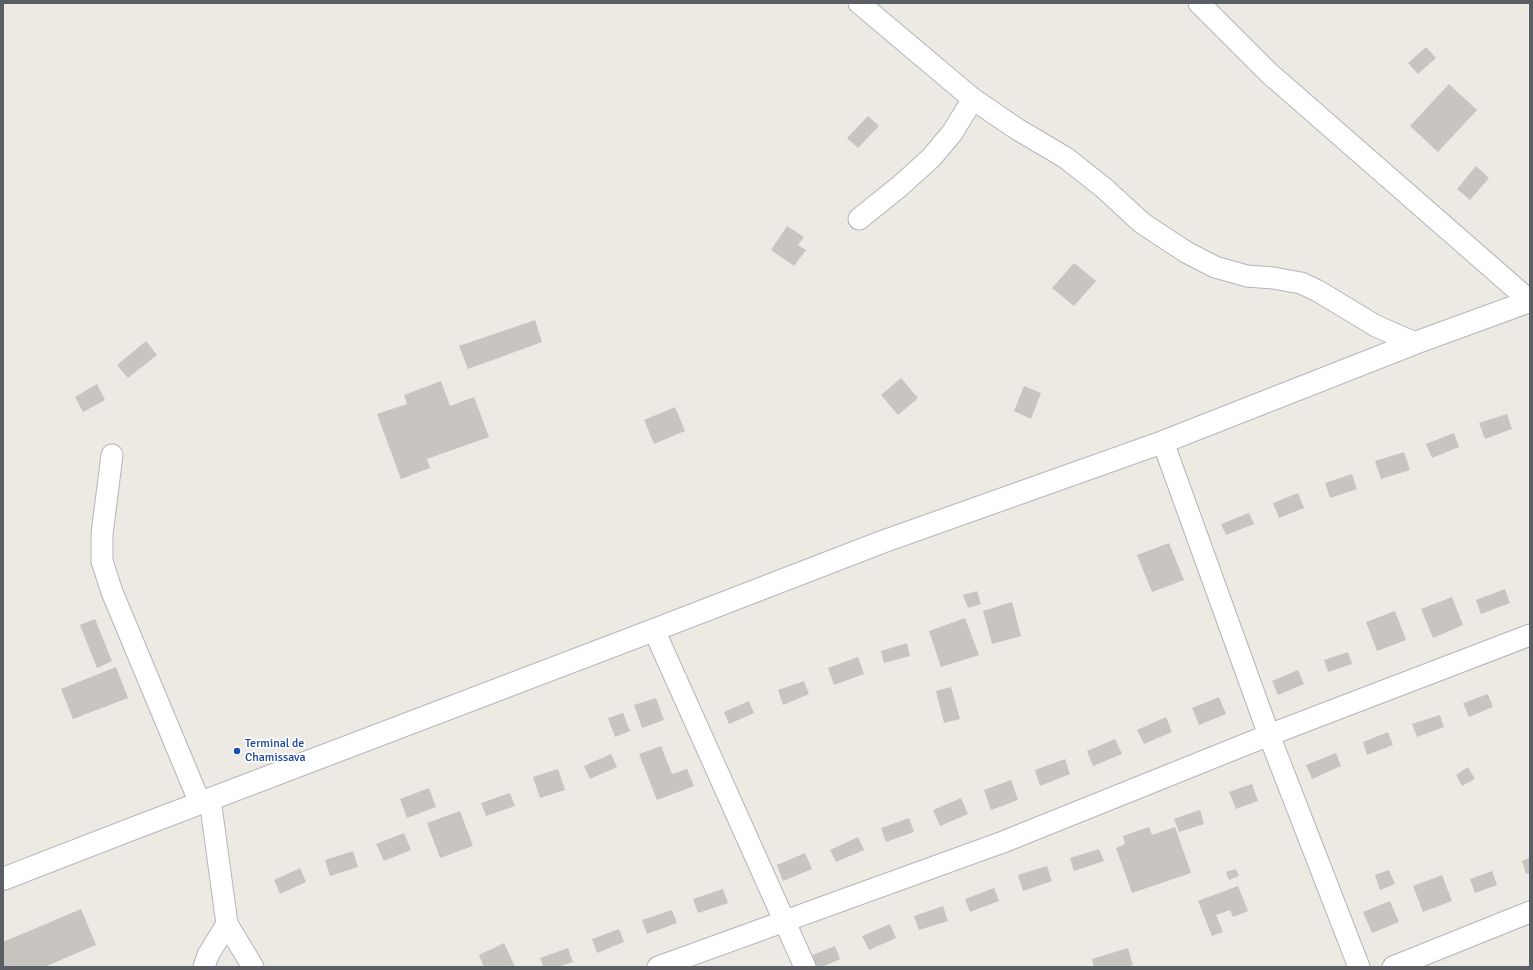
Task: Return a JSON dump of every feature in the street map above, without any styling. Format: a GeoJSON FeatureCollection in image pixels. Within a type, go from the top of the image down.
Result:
{"type":"FeatureCollection","features":[{"type":"Feature","properties":{"kind":"street"},"geometry":{"type":"LineString","coordinates":[[859,3],[973,99],[1017,129],[1066,158],[1104,188],[1142,223],[1186,252],[1214,267],[1247,276],[1301,283],[1318,291],[1376,326],[1414,343]]}},
{"type":"Feature","properties":{"kind":"street"},"geometry":{"type":"LineString","coordinates":[[3,879],[882,542],[1163,442],[1414,343],[1530,301],[1269,73],[1199,3]]}},
{"type":"Feature","properties":{"kind":"street"},"geometry":{"type":"LineString","coordinates":[[859,219],[931,158],[952,133],[973,99]]}},
{"type":"Feature","properties":{"kind":"street"},"geometry":{"type":"LineString","coordinates":[[1163,442],[1269,735],[1359,967]]}},
{"type":"Feature","properties":{"kind":"street"},"geometry":{"type":"LineString","coordinates":[[112,455],[102,534],[102,561],[112,592],[205,801],[227,924],[253,967]]}},
{"type":"Feature","properties":{"kind":"street"},"geometry":{"type":"LineString","coordinates":[[654,630],[805,967]]}},
{"type":"Feature","properties":{"kind":"street"},"geometry":{"type":"LineString","coordinates":[[658,967],[1003,842],[1269,735],[1530,635]]}},
{"type":"Feature","properties":{"kind":"street"},"geometry":{"type":"LineString","coordinates":[[1393,967],[1530,912]]}},
{"type":"Feature","properties":{"kind":"street"},"geometry":{"type":"LineString","coordinates":[[204,967],[208,955],[227,924]]}},
{"type":"Feature","properties":{"kind":"building"},"geometry":{"type":"Polygon","coordinates":[[[1426,47],[1436,58],[1418,74],[1408,63],[1426,47]]]}},
{"type":"Feature","properties":{"kind":"building"},"geometry":{"type":"Polygon","coordinates":[[[1449,84],[1477,110],[1438,152],[1410,126],[1449,84]]]}},
{"type":"Feature","properties":{"kind":"building"},"geometry":{"type":"Polygon","coordinates":[[[868,116],[879,126],[858,148],[847,138],[868,116]]]}},
{"type":"Feature","properties":{"kind":"building"},"geometry":{"type":"Polygon","coordinates":[[[1476,166],[1489,178],[1470,200],[1457,189],[1476,166]]]}},
{"type":"Feature","properties":{"kind":"building"},"geometry":{"type":"Polygon","coordinates":[[[787,226],[804,237],[798,245],[806,250],[794,266],[771,250],[787,226]]]}},
{"type":"Feature","properties":{"kind":"building"},"geometry":{"type":"Polygon","coordinates":[[[1074,263],[1096,281],[1074,306],[1052,288],[1074,263]]]}},
{"type":"Feature","properties":{"kind":"building"},"geometry":{"type":"Polygon","coordinates":[[[535,320],[542,342],[468,369],[459,346],[535,320]]]}},
{"type":"Feature","properties":{"kind":"building"},"geometry":{"type":"Polygon","coordinates":[[[146,341],[157,355],[128,378],[117,365],[146,341]]]}},
{"type":"Feature","properties":{"kind":"building"},"geometry":{"type":"Polygon","coordinates":[[[901,378],[918,398],[898,415],[881,395],[901,378]]]}},
{"type":"Feature","properties":{"kind":"building"},"geometry":{"type":"Polygon","coordinates":[[[441,381],[450,406],[474,397],[489,437],[427,459],[430,468],[401,479],[377,414],[407,404],[404,395],[441,381]]]}},
{"type":"Feature","properties":{"kind":"building"},"geometry":{"type":"Polygon","coordinates":[[[97,384],[105,400],[83,412],[75,397],[97,384]]]}},
{"type":"Feature","properties":{"kind":"building"},"geometry":{"type":"Polygon","coordinates":[[[1024,386],[1041,393],[1031,419],[1014,411],[1024,386]]]}},
{"type":"Feature","properties":{"kind":"building"},"geometry":{"type":"Polygon","coordinates":[[[675,407],[685,431],[654,444],[644,420],[675,407]]]}},
{"type":"Feature","properties":{"kind":"building"},"geometry":{"type":"Polygon","coordinates":[[[1507,414],[1512,429],[1485,439],[1479,423],[1507,414]]]}},
{"type":"Feature","properties":{"kind":"building"},"geometry":{"type":"Polygon","coordinates":[[[1454,433],[1459,447],[1432,458],[1426,444],[1454,433]]]}},
{"type":"Feature","properties":{"kind":"building"},"geometry":{"type":"Polygon","coordinates":[[[1404,452],[1410,470],[1381,479],[1375,461],[1404,452]]]}},
{"type":"Feature","properties":{"kind":"building"},"geometry":{"type":"Polygon","coordinates":[[[1352,474],[1357,489],[1330,498],[1325,483],[1352,474]]]}},
{"type":"Feature","properties":{"kind":"building"},"geometry":{"type":"Polygon","coordinates":[[[1298,493],[1304,508],[1279,518],[1273,503],[1298,493]]]}},
{"type":"Feature","properties":{"kind":"building"},"geometry":{"type":"Polygon","coordinates":[[[1249,513],[1254,524],[1226,535],[1221,524],[1249,513]]]}},
{"type":"Feature","properties":{"kind":"building"},"geometry":{"type":"Polygon","coordinates":[[[1169,543],[1184,580],[1152,592],[1137,555],[1169,543]]]}},
{"type":"Feature","properties":{"kind":"building"},"geometry":{"type":"Polygon","coordinates":[[[1505,589],[1510,603],[1481,614],[1476,600],[1505,589]]]}},
{"type":"Feature","properties":{"kind":"building"},"geometry":{"type":"Polygon","coordinates":[[[977,591],[981,604],[968,608],[963,595],[977,591]]]}},
{"type":"Feature","properties":{"kind":"building"},"geometry":{"type":"Polygon","coordinates":[[[1452,597],[1463,625],[1433,638],[1421,609],[1452,597]]]}},
{"type":"Feature","properties":{"kind":"building"},"geometry":{"type":"Polygon","coordinates":[[[1012,602],[1021,636],[992,644],[983,611],[1012,602]]]}},
{"type":"Feature","properties":{"kind":"building"},"geometry":{"type":"Polygon","coordinates":[[[1395,611],[1406,640],[1377,651],[1366,622],[1395,611]]]}},
{"type":"Feature","properties":{"kind":"building"},"geometry":{"type":"Polygon","coordinates":[[[965,618],[979,655],[941,667],[929,631],[965,618]]]}},
{"type":"Feature","properties":{"kind":"building"},"geometry":{"type":"Polygon","coordinates":[[[95,619],[112,661],[97,668],[80,625],[95,619]]]}},
{"type":"Feature","properties":{"kind":"building"},"geometry":{"type":"Polygon","coordinates":[[[907,643],[910,656],[884,663],[881,651],[907,643]]]}},
{"type":"Feature","properties":{"kind":"building"},"geometry":{"type":"Polygon","coordinates":[[[1348,652],[1352,664],[1328,672],[1324,660],[1348,652]]]}},
{"type":"Feature","properties":{"kind":"building"},"geometry":{"type":"Polygon","coordinates":[[[858,657],[864,674],[834,685],[828,668],[858,657]]]}},
{"type":"Feature","properties":{"kind":"building"},"geometry":{"type":"Polygon","coordinates":[[[116,667],[128,698],[73,719],[61,689],[116,667]]]}},
{"type":"Feature","properties":{"kind":"building"},"geometry":{"type":"Polygon","coordinates":[[[1298,670],[1304,684],[1278,695],[1272,681],[1298,670]]]}},
{"type":"Feature","properties":{"kind":"building"},"geometry":{"type":"Polygon","coordinates":[[[804,681],[809,694],[783,705],[778,690],[804,681]]]}},
{"type":"Feature","properties":{"kind":"building"},"geometry":{"type":"Polygon","coordinates":[[[951,687],[960,719],[944,723],[936,691],[951,687]]]}},
{"type":"Feature","properties":{"kind":"building"},"geometry":{"type":"Polygon","coordinates":[[[1488,694],[1493,707],[1469,717],[1463,703],[1488,694]]]}},
{"type":"Feature","properties":{"kind":"building"},"geometry":{"type":"Polygon","coordinates":[[[1219,697],[1226,714],[1199,725],[1192,708],[1219,697]]]}},
{"type":"Feature","properties":{"kind":"building"},"geometry":{"type":"Polygon","coordinates":[[[656,698],[664,720],[642,728],[634,705],[656,698]]]}},
{"type":"Feature","properties":{"kind":"building"},"geometry":{"type":"Polygon","coordinates":[[[749,701],[754,713],[729,724],[724,712],[749,701]]]}},
{"type":"Feature","properties":{"kind":"building"},"geometry":{"type":"Polygon","coordinates":[[[623,713],[630,731],[615,737],[608,718],[623,713]]]}},
{"type":"Feature","properties":{"kind":"building"},"geometry":{"type":"Polygon","coordinates":[[[1440,715],[1444,727],[1417,737],[1412,724],[1440,715]]]}},
{"type":"Feature","properties":{"kind":"building"},"geometry":{"type":"Polygon","coordinates":[[[1166,717],[1172,732],[1144,744],[1137,730],[1166,717]]]}},
{"type":"Feature","properties":{"kind":"building"},"geometry":{"type":"Polygon","coordinates":[[[1388,732],[1393,745],[1367,755],[1363,742],[1388,732]]]}},
{"type":"Feature","properties":{"kind":"building"},"geometry":{"type":"Polygon","coordinates":[[[1115,739],[1122,754],[1093,766],[1087,751],[1115,739]]]}},
{"type":"Feature","properties":{"kind":"building"},"geometry":{"type":"Polygon","coordinates":[[[661,746],[672,774],[687,769],[694,786],[657,800],[639,754],[661,746]]]}},
{"type":"Feature","properties":{"kind":"building"},"geometry":{"type":"Polygon","coordinates":[[[1336,753],[1341,766],[1312,779],[1306,765],[1336,753]]]}},
{"type":"Feature","properties":{"kind":"building"},"geometry":{"type":"Polygon","coordinates":[[[611,754],[617,767],[590,779],[584,766],[611,754]]]}},
{"type":"Feature","properties":{"kind":"building"},"geometry":{"type":"Polygon","coordinates":[[[1065,759],[1070,774],[1040,786],[1035,770],[1065,759]]]}},
{"type":"Feature","properties":{"kind":"building"},"geometry":{"type":"Polygon","coordinates":[[[1468,767],[1475,779],[1462,786],[1456,775],[1468,767]]]}},
{"type":"Feature","properties":{"kind":"building"},"geometry":{"type":"Polygon","coordinates":[[[558,769],[565,790],[540,798],[533,777],[558,769]]]}},
{"type":"Feature","properties":{"kind":"building"},"geometry":{"type":"Polygon","coordinates":[[[1011,780],[1018,800],[991,810],[984,790],[1011,780]]]}},
{"type":"Feature","properties":{"kind":"building"},"geometry":{"type":"Polygon","coordinates":[[[1252,784],[1258,801],[1236,809],[1229,792],[1252,784]]]}},
{"type":"Feature","properties":{"kind":"building"},"geometry":{"type":"Polygon","coordinates":[[[429,788],[436,807],[407,818],[400,799],[429,788]]]}},
{"type":"Feature","properties":{"kind":"building"},"geometry":{"type":"Polygon","coordinates":[[[510,793],[515,806],[486,816],[481,803],[510,793]]]}},
{"type":"Feature","properties":{"kind":"building"},"geometry":{"type":"Polygon","coordinates":[[[961,798],[968,814],[940,826],[933,810],[961,798]]]}},
{"type":"Feature","properties":{"kind":"building"},"geometry":{"type":"Polygon","coordinates":[[[1200,810],[1204,824],[1179,832],[1174,819],[1200,810]]]}},
{"type":"Feature","properties":{"kind":"building"},"geometry":{"type":"Polygon","coordinates":[[[460,811],[473,846],[440,858],[427,823],[460,811]]]}},
{"type":"Feature","properties":{"kind":"building"},"geometry":{"type":"Polygon","coordinates":[[[909,818],[914,832],[886,842],[881,828],[909,818]]]}},
{"type":"Feature","properties":{"kind":"building"},"geometry":{"type":"Polygon","coordinates":[[[1149,827],[1152,835],[1175,827],[1191,873],[1132,893],[1116,848],[1125,844],[1123,836],[1149,827]]]}},
{"type":"Feature","properties":{"kind":"building"},"geometry":{"type":"Polygon","coordinates":[[[404,833],[411,850],[384,861],[376,844],[404,833]]]}},
{"type":"Feature","properties":{"kind":"building"},"geometry":{"type":"Polygon","coordinates":[[[858,837],[864,850],[836,862],[830,850],[858,837]]]}},
{"type":"Feature","properties":{"kind":"building"},"geometry":{"type":"Polygon","coordinates":[[[1099,849],[1104,861],[1074,871],[1070,858],[1099,849]]]}},
{"type":"Feature","properties":{"kind":"building"},"geometry":{"type":"Polygon","coordinates":[[[353,851],[358,867],[330,876],[325,860],[353,851]]]}},
{"type":"Feature","properties":{"kind":"building"},"geometry":{"type":"Polygon","coordinates":[[[805,853],[812,869],[783,881],[777,865],[805,853]]]}},
{"type":"Feature","properties":{"kind":"building"},"geometry":{"type":"Polygon","coordinates":[[[1530,858],[1530,873],[1526,874],[1522,861],[1530,858]]]}},
{"type":"Feature","properties":{"kind":"building"},"geometry":{"type":"Polygon","coordinates":[[[1047,866],[1052,881],[1023,891],[1018,875],[1047,866]]]}},
{"type":"Feature","properties":{"kind":"building"},"geometry":{"type":"Polygon","coordinates":[[[300,868],[306,882],[280,894],[274,880],[300,868]]]}},
{"type":"Feature","properties":{"kind":"building"},"geometry":{"type":"Polygon","coordinates":[[[1236,869],[1239,876],[1229,880],[1226,872],[1236,869]]]}},
{"type":"Feature","properties":{"kind":"building"},"geometry":{"type":"Polygon","coordinates":[[[1389,870],[1395,884],[1380,890],[1375,875],[1389,870]]]}},
{"type":"Feature","properties":{"kind":"building"},"geometry":{"type":"Polygon","coordinates":[[[1492,871],[1497,885],[1475,893],[1470,879],[1492,871]]]}},
{"type":"Feature","properties":{"kind":"building"},"geometry":{"type":"Polygon","coordinates":[[[1442,875],[1452,901],[1423,912],[1413,886],[1442,875]]]}},
{"type":"Feature","properties":{"kind":"building"},"geometry":{"type":"Polygon","coordinates":[[[1238,886],[1248,911],[1233,917],[1230,910],[1216,915],[1223,932],[1212,936],[1198,901],[1238,886]]]}},
{"type":"Feature","properties":{"kind":"building"},"geometry":{"type":"Polygon","coordinates":[[[994,888],[999,901],[970,912],[965,899],[994,888]]]}},
{"type":"Feature","properties":{"kind":"building"},"geometry":{"type":"Polygon","coordinates":[[[723,889],[728,903],[698,913],[693,899],[723,889]]]}},
{"type":"Feature","properties":{"kind":"building"},"geometry":{"type":"Polygon","coordinates":[[[1390,901],[1399,922],[1372,933],[1363,912],[1390,901]]]}},
{"type":"Feature","properties":{"kind":"building"},"geometry":{"type":"Polygon","coordinates":[[[943,906],[948,921],[919,930],[914,916],[943,906]]]}},
{"type":"Feature","properties":{"kind":"building"},"geometry":{"type":"Polygon","coordinates":[[[81,909],[96,945],[44,967],[3,967],[3,942],[81,909]]]}},
{"type":"Feature","properties":{"kind":"building"},"geometry":{"type":"Polygon","coordinates":[[[672,910],[677,923],[647,934],[642,920],[672,910]]]}},
{"type":"Feature","properties":{"kind":"building"},"geometry":{"type":"Polygon","coordinates":[[[890,924],[896,938],[869,950],[862,936],[890,924]]]}},
{"type":"Feature","properties":{"kind":"building"},"geometry":{"type":"Polygon","coordinates":[[[619,929],[624,942],[597,953],[592,939],[619,929]]]}},
{"type":"Feature","properties":{"kind":"building"},"geometry":{"type":"Polygon","coordinates":[[[504,943],[515,967],[484,967],[479,955],[504,943]]]}},
{"type":"Feature","properties":{"kind":"building"},"geometry":{"type":"Polygon","coordinates":[[[835,946],[840,959],[822,967],[814,967],[810,956],[835,946]]]}},
{"type":"Feature","properties":{"kind":"building"},"geometry":{"type":"Polygon","coordinates":[[[568,948],[573,962],[558,967],[543,967],[540,958],[568,948]]]}},
{"type":"Feature","properties":{"kind":"building"},"geometry":{"type":"Polygon","coordinates":[[[1128,948],[1133,965],[1127,967],[1094,967],[1092,959],[1128,948]]]}},
{"type":"Feature","properties":{"kind":"place","name":"Terminal de Chamissava"},"geometry":{"type":"Point","coordinates":[237,751]}}]}
